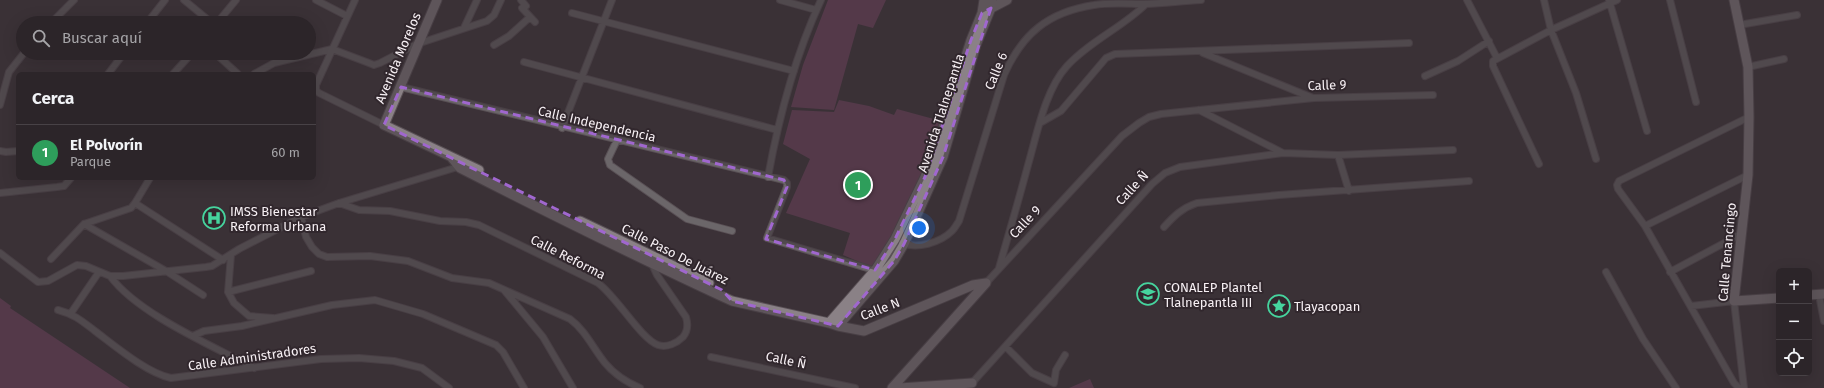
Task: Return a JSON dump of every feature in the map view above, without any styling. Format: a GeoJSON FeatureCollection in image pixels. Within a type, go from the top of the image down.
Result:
{"type":"FeatureCollection","features":[{"type":"Feature","properties":{"kind":"street"},"geometry":{"type":"LineString","coordinates":[[59,16],[74,0]]}},
{"type":"Feature","properties":{"kind":"street"},"geometry":{"type":"LineString","coordinates":[[152,16],[165,0]]}},
{"type":"Feature","properties":{"kind":"street"},"geometry":{"type":"LineString","coordinates":[[184,0],[203,16]]}},
{"type":"Feature","properties":{"kind":"street"},"geometry":{"type":"LineString","coordinates":[[223,16],[236,0]]}},
{"type":"Feature","properties":{"kind":"street"},"geometry":{"type":"LineString","coordinates":[[316,0],[347,16]]}},
{"type":"Feature","properties":{"kind":"street"},"geometry":{"type":"LineString","coordinates":[[355,0],[316,85],[316,90],[319,94],[452,158],[462,165],[547,209]]}},
{"type":"Feature","properties":{"kind":"street","name":"Avenida Morelos"},"geometry":{"type":"LineString","coordinates":[[384,125],[417,44],[437,0]]}},
{"type":"Feature","properties":{"kind":"street"},"geometry":{"type":"LineString","coordinates":[[464,28],[477,0]]}},
{"type":"Feature","properties":{"kind":"street"},"geometry":{"type":"LineString","coordinates":[[316,53],[332,49],[374,65],[417,44],[492,18],[501,0]]}},
{"type":"Feature","properties":{"kind":"street"},"geometry":{"type":"LineString","coordinates":[[521,0],[526,6],[522,8],[535,22]]}},
{"type":"Feature","properties":{"kind":"street"},"geometry":{"type":"LineString","coordinates":[[562,128],[580,78],[612,0]]}},
{"type":"Feature","properties":{"kind":"street"},"geometry":{"type":"LineString","coordinates":[[780,0],[816,10]]}},
{"type":"Feature","properties":{"kind":"street"},"geometry":{"type":"LineString","coordinates":[[768,177],[777,130],[794,71],[821,0]]}},
{"type":"Feature","properties":{"kind":"street","name":"Avenida Tlalnepantla"},"geometry":{"type":"LineString","coordinates":[[838,326],[879,272],[886,254],[895,239],[925,177],[935,152],[971,40],[982,13],[984,0]]}},
{"type":"Feature","properties":{"kind":"street"},"geometry":{"type":"LineString","coordinates":[[982,13],[991,4],[1008,0]]}},
{"type":"Feature","properties":{"kind":"street","name":"Calle 6"},"geometry":{"type":"LineString","coordinates":[[895,239],[904,244],[922,246],[942,238],[952,231],[959,221],[1004,75],[1013,54],[1026,37],[1048,20],[1072,10],[1094,5],[1146,4],[1201,0]]}},
{"type":"Feature","properties":{"kind":"street"},"geometry":{"type":"LineString","coordinates":[[1468,0],[1489,41],[1495,59],[1493,66],[1539,164]]}},
{"type":"Feature","properties":{"kind":"street"},"geometry":{"type":"LineString","coordinates":[[1544,0],[1551,30],[1576,93],[1596,159]]}},
{"type":"Feature","properties":{"kind":"street"},"geometry":{"type":"LineString","coordinates":[[1495,59],[1609,1],[1617,0]]}},
{"type":"Feature","properties":{"kind":"street"},"geometry":{"type":"LineString","coordinates":[[1670,0],[1696,102]]}},
{"type":"Feature","properties":{"kind":"street","name":"Calle Tenancingo"},"geometry":{"type":"LineString","coordinates":[[1734,0],[1748,67],[1748,175],[1734,301],[1744,388]]}},
{"type":"Feature","properties":{"kind":"street"},"geometry":{"type":"LineString","coordinates":[[1609,1],[1647,130]]}},
{"type":"Feature","properties":{"kind":"street","name":"Avenida Tlalnepantla"},"geometry":{"type":"LineString","coordinates":[[829,323],[879,272],[894,261],[904,244],[943,157],[976,45],[991,4]]}},
{"type":"Feature","properties":{"kind":"street"},"geometry":{"type":"LineString","coordinates":[[999,269],[1040,124],[1053,88],[1067,66],[1136,14],[1146,4]]}},
{"type":"Feature","properties":{"kind":"street"},"geometry":{"type":"LineString","coordinates":[[572,13],[794,71]]}},
{"type":"Feature","properties":{"kind":"street"},"geometry":{"type":"LineString","coordinates":[[1739,25],[1798,15]]}},
{"type":"Feature","properties":{"kind":"street"},"geometry":{"type":"LineString","coordinates":[[494,45],[509,36],[530,17]]}},
{"type":"Feature","properties":{"kind":"street"},"geometry":{"type":"LineString","coordinates":[[1425,76],[1458,61],[1489,41]]}},
{"type":"Feature","properties":{"kind":"street"},"geometry":{"type":"LineString","coordinates":[[1040,124],[1061,111],[1106,58],[1115,54],[1409,43]]}},
{"type":"Feature","properties":{"kind":"street"},"geometry":{"type":"LineString","coordinates":[[1200,52],[1314,98]]}},
{"type":"Feature","properties":{"kind":"street"},"geometry":{"type":"LineString","coordinates":[[1748,67],[1784,59]]}},
{"type":"Feature","properties":{"kind":"street"},"geometry":{"type":"LineString","coordinates":[[0,105],[9,72],[18,60]]}},
{"type":"Feature","properties":{"kind":"street"},"geometry":{"type":"LineString","coordinates":[[110,72],[119,60]]}},
{"type":"Feature","properties":{"kind":"street"},"geometry":{"type":"LineString","coordinates":[[175,72],[186,60]]}},
{"type":"Feature","properties":{"kind":"street"},"geometry":{"type":"LineString","coordinates":[[223,60],[236,72]]}},
{"type":"Feature","properties":{"kind":"street"},"geometry":{"type":"LineString","coordinates":[[258,72],[274,63],[286,60]]}},
{"type":"Feature","properties":{"kind":"street"},"geometry":{"type":"LineString","coordinates":[[524,62],[777,130]]}},
{"type":"Feature","properties":{"kind":"street","name":"Calle Independencia"},"geometry":{"type":"LineString","coordinates":[[400,87],[562,128],[784,180],[787,183],[787,187],[767,238],[879,272]]}},
{"type":"Feature","properties":{"kind":"street","name":"Calle 9"},"geometry":{"type":"LineString","coordinates":[[892,388],[986,283],[1130,129],[1150,117],[1199,109],[1314,98],[1433,95]]}},
{"type":"Feature","properties":{"kind":"street"},"geometry":{"type":"LineString","coordinates":[[1199,109],[1283,153]]}},
{"type":"Feature","properties":{"kind":"street"},"geometry":{"type":"LineString","coordinates":[[1739,388],[1734,383],[1645,226],[1618,189],[1617,185],[1619,181],[1749,118]]}},
{"type":"Feature","properties":{"kind":"street"},"geometry":{"type":"LineString","coordinates":[[617,140],[608,159],[610,165],[687,219],[732,231]]}},
{"type":"Feature","properties":{"kind":"street","name":"Calle Ñ"},"geometry":{"type":"LineString","coordinates":[[900,388],[970,386],[1152,184],[1165,173],[1180,167],[1283,153],[1338,155],[1453,150]]}},
{"type":"Feature","properties":{"kind":"street"},"geometry":{"type":"LineString","coordinates":[[0,151],[16,151]]}},
{"type":"Feature","properties":{"kind":"street"},"geometry":{"type":"LineString","coordinates":[[1338,155],[1349,190]]}},
{"type":"Feature","properties":{"kind":"street"},"geometry":{"type":"LineString","coordinates":[[0,253],[38,282],[48,281],[77,265],[86,266],[110,276],[123,276],[206,267],[223,260],[239,249],[301,218],[339,203],[462,165]]}},
{"type":"Feature","properties":{"kind":"street"},"geometry":{"type":"LineString","coordinates":[[1645,226],[1748,175]]}},
{"type":"Feature","properties":{"kind":"street"},"geometry":{"type":"LineString","coordinates":[[0,193],[64,186],[69,180]]}},
{"type":"Feature","properties":{"kind":"street"},"geometry":{"type":"LineString","coordinates":[[51,259],[84,224],[126,210],[136,204],[148,180]]}},
{"type":"Feature","properties":{"kind":"street"},"geometry":{"type":"LineString","coordinates":[[1164,227],[1176,213],[1185,207],[1197,203],[1279,195],[1469,181]]}},
{"type":"Feature","properties":{"kind":"street","name":"Calle Reforma"},"geometry":{"type":"LineString","coordinates":[[339,203],[359,210],[390,211],[440,221],[466,222],[479,225],[598,283],[612,294],[648,339],[659,346],[666,346],[673,344],[684,335],[688,323],[686,317],[657,275],[652,264]]}},
{"type":"Feature","properties":{"kind":"street"},"geometry":{"type":"LineString","coordinates":[[136,204],[223,260]]}},
{"type":"Feature","properties":{"kind":"street","name":"Calle Paso De Juárez"},"geometry":{"type":"LineString","coordinates":[[547,209],[652,264],[732,300]]}},
{"type":"Feature","properties":{"kind":"street","name":"Calle Paso De Juárez"},"geometry":{"type":"LineString","coordinates":[[547,209],[722,290],[732,300]]}},
{"type":"Feature","properties":{"kind":"street"},"geometry":{"type":"LineString","coordinates":[[301,218],[306,237],[312,247],[319,254],[327,257],[370,256],[408,261],[452,278],[489,283],[575,323],[611,369],[626,381],[640,388]]}},
{"type":"Feature","properties":{"kind":"street"},"geometry":{"type":"LineString","coordinates":[[84,224],[166,271],[203,295]]}},
{"type":"Feature","properties":{"kind":"street"},"geometry":{"type":"LineString","coordinates":[[1670,272],[1741,234]]}},
{"type":"Feature","properties":{"kind":"street"},"geometry":{"type":"LineString","coordinates":[[231,255],[228,292],[234,303],[249,316],[277,318]]}},
{"type":"Feature","properties":{"kind":"street"},"geometry":{"type":"LineString","coordinates":[[228,292],[311,271]]}},
{"type":"Feature","properties":{"kind":"street"},"geometry":{"type":"LineString","coordinates":[[58,310],[71,313],[99,272]]}},
{"type":"Feature","properties":{"kind":"street"},"geometry":{"type":"LineString","coordinates":[[1606,272],[1643,339],[1676,388]]}},
{"type":"Feature","properties":{"kind":"street"},"geometry":{"type":"LineString","coordinates":[[110,276],[118,287],[160,318],[254,368]]}},
{"type":"Feature","properties":{"kind":"street","name":"Calle N"},"geometry":{"type":"LineString","coordinates":[[732,300],[864,331],[973,284],[986,283]]}},
{"type":"Feature","properties":{"kind":"street"},"geometry":{"type":"LineString","coordinates":[[501,288],[543,337],[573,388]]}},
{"type":"Feature","properties":{"kind":"street"},"geometry":{"type":"LineString","coordinates":[[1812,295],[1822,294],[1824,321]]}},
{"type":"Feature","properties":{"kind":"street"},"geometry":{"type":"LineString","coordinates":[[1691,306],[1776,298]]}},
{"type":"Feature","properties":{"kind":"street"},"geometry":{"type":"LineString","coordinates":[[193,336],[204,332],[277,318],[332,305],[363,300],[375,300],[387,302],[423,314],[496,345],[504,352],[524,388]]}},
{"type":"Feature","properties":{"kind":"street","name":"Calle Administradores"},"geometry":{"type":"LineString","coordinates":[[71,313],[122,351],[161,376],[178,378],[321,359],[359,358],[380,360],[422,368],[449,388]]}},
{"type":"Feature","properties":{"kind":"street"},"geometry":{"type":"LineString","coordinates":[[1006,347],[1032,373],[1054,383],[1056,370],[1065,355]]}},
{"type":"Feature","properties":{"kind":"street","name":"Calle Ñ"},"geometry":{"type":"LineString","coordinates":[[710,356],[855,388]]}},
{"type":"Feature","properties":{"kind":"highlighted area"},"geometry":{"type":"Polygon","coordinates":[[[991,8],[943,157],[904,244],[894,261],[838,326],[732,301],[722,290],[384,125],[401,87],[784,180],[787,187],[766,239],[875,270],[895,239],[925,177],[971,40],[982,13],[991,8]]]}},
{"type":"Feature","properties":{"kind":"shaded area"},"geometry":{"type":"Polygon","coordinates":[[[828,0],[886,0],[873,28],[858,24],[834,110],[791,107],[803,65],[828,0]]]}},
{"type":"Feature","properties":{"kind":"shaded area"},"geometry":{"type":"Polygon","coordinates":[[[839,100],[869,106],[894,115],[897,109],[941,121],[907,210],[876,269],[843,255],[850,233],[786,213],[810,159],[783,144],[792,110],[834,112],[839,100]]]}},
{"type":"Feature","properties":{"kind":"shaded area"},"geometry":{"type":"Polygon","coordinates":[[[0,298],[11,306],[10,308],[130,388],[0,388],[0,298]]]}},
{"type":"Feature","properties":{"kind":"shaded area"},"geometry":{"type":"Polygon","coordinates":[[[1090,379],[1094,388],[1069,388],[1090,379]]]}},
{"type":"Feature","properties":{"kind":"place","name":"El Polvorín"},"geometry":{"type":"Point","coordinates":[858,185]}},
{"type":"Feature","properties":{"kind":"place","name":"IMSS Bienestar Reforma Urbana"},"geometry":{"type":"Point","coordinates":[214,218]}},
{"type":"Feature","properties":{"kind":"place","name":"CONALEP Plantel Tlalnepantla III"},"geometry":{"type":"Point","coordinates":[1148,294]}},
{"type":"Feature","properties":{"kind":"place","name":"Tlayacopan"},"geometry":{"type":"Point","coordinates":[1279,306]}}]}
